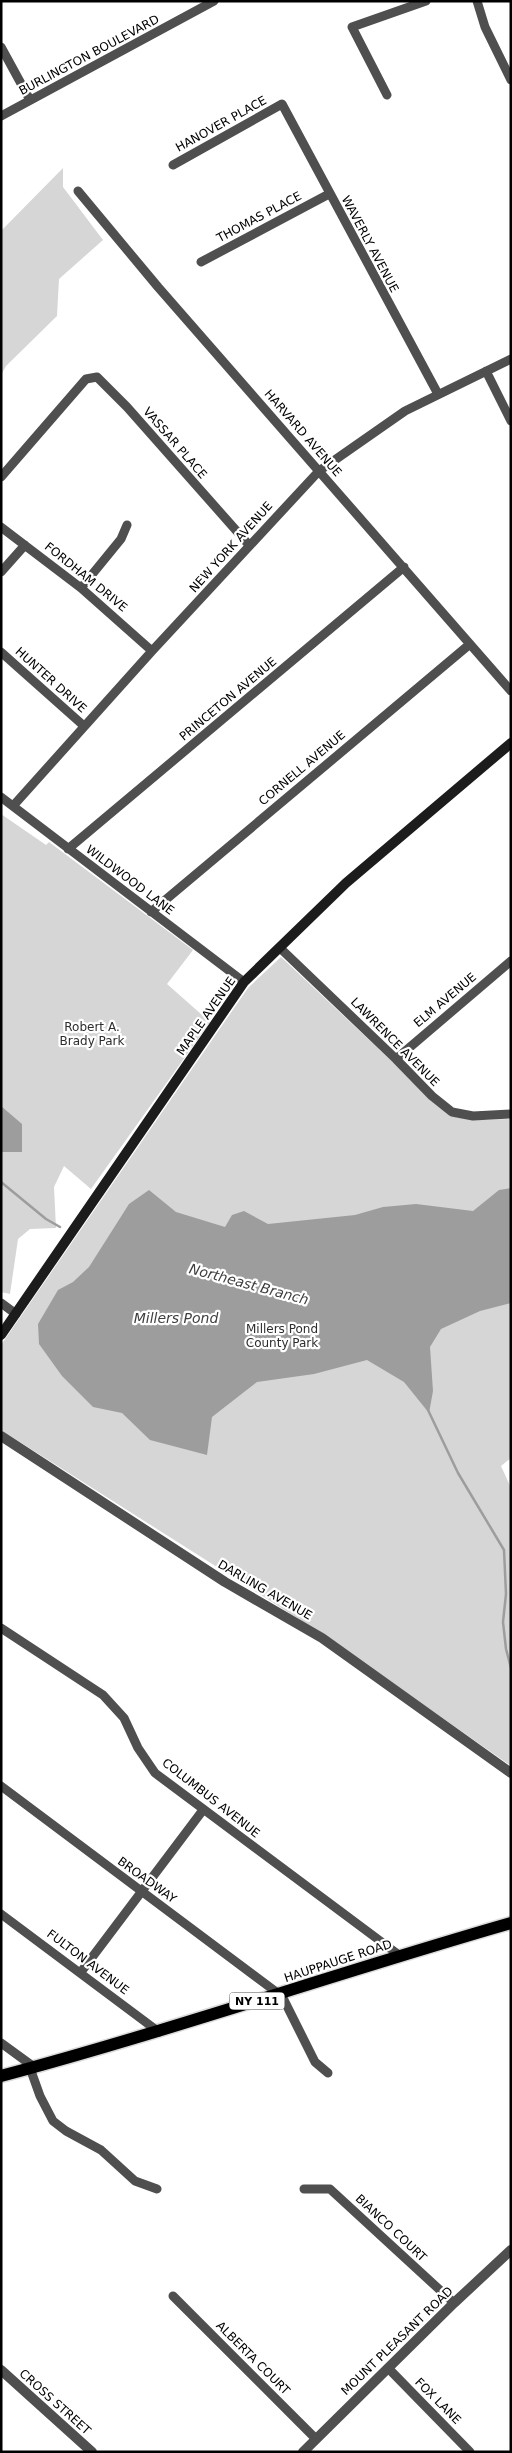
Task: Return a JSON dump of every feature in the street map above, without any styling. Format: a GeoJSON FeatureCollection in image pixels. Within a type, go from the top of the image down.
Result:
{"type":"FeatureCollection","features":[{"type":"Feature","properties":{"kind":"main road","name":"MAPLE AVENUE"},"geometry":{"type":"LineString","coordinates":[[1,1335],[244,982],[346,882],[511,743]]}},
{"type":"Feature","properties":{"kind":"main road","name":"HAUPPAUGE ROAD"},"geometry":{"type":"LineString","coordinates":[[1,2076],[159,2032],[399,1955],[511,1923]]}},
{"type":"Feature","properties":{"kind":"street","name":"BURLINGTON BOULEVARD"},"geometry":{"type":"LineString","coordinates":[[1,116],[214,1]]}},
{"type":"Feature","properties":{"kind":"street"},"geometry":{"type":"LineString","coordinates":[[387,95],[352,27],[426,1]]}},
{"type":"Feature","properties":{"kind":"street"},"geometry":{"type":"LineString","coordinates":[[477,1],[485,26],[511,80]]}},
{"type":"Feature","properties":{"kind":"street"},"geometry":{"type":"LineString","coordinates":[[1,47],[30,100]]}},
{"type":"Feature","properties":{"kind":"street","name":"HANOVER PLACE"},"geometry":{"type":"LineString","coordinates":[[173,164],[282,104]]}},
{"type":"Feature","properties":{"kind":"street","name":"WAVERLY AVENUE"},"geometry":{"type":"LineString","coordinates":[[282,104],[438,394]]}},
{"type":"Feature","properties":{"kind":"street","name":"HARVARD AVENUE"},"geometry":{"type":"LineString","coordinates":[[78,191],[319,472],[511,691]]}},
{"type":"Feature","properties":{"kind":"street","name":"THOMAS PLACE"},"geometry":{"type":"LineString","coordinates":[[201,262],[329,194]]}},
{"type":"Feature","properties":{"kind":"street","name":"NEW YORK AVENUE"},"geometry":{"type":"LineString","coordinates":[[13,806],[249,545],[319,472],[382,426],[438,394],[511,359]]}},
{"type":"Feature","properties":{"kind":"street"},"geometry":{"type":"LineString","coordinates":[[486,371],[511,421]]}},
{"type":"Feature","properties":{"kind":"street","name":"VASSAR PLACE"},"geometry":{"type":"LineString","coordinates":[[1,477],[77,389],[91,377],[97,377],[249,545]]}},
{"type":"Feature","properties":{"kind":"street"},"geometry":{"type":"LineString","coordinates":[[81,588],[121,539],[127,525]]}},
{"type":"Feature","properties":{"kind":"street","name":"FORDHAM DRIVE"},"geometry":{"type":"LineString","coordinates":[[1,527],[81,588],[152,651]]}},
{"type":"Feature","properties":{"kind":"street"},"geometry":{"type":"LineString","coordinates":[[1,572],[25,545]]}},
{"type":"Feature","properties":{"kind":"street","name":"PRINCETON AVENUE"},"geometry":{"type":"LineString","coordinates":[[68,849],[404,567]]}},
{"type":"Feature","properties":{"kind":"street","name":"CORNELL AVENUE"},"geometry":{"type":"LineString","coordinates":[[151,912],[470,644]]}},
{"type":"Feature","properties":{"kind":"street","name":"HUNTER DRIVE"},"geometry":{"type":"LineString","coordinates":[[1,652],[84,726]]}},
{"type":"Feature","properties":{"kind":"street","name":"WILDWOOD LANE"},"geometry":{"type":"LineString","coordinates":[[1,797],[244,982]]}},
{"type":"Feature","properties":{"kind":"street","name":"LAWRENCE AVENUE"},"geometry":{"type":"LineString","coordinates":[[280,948],[432,1096],[452,1112],[473,1116],[511,1114]]}},
{"type":"Feature","properties":{"kind":"street","name":"ELM AVENUE"},"geometry":{"type":"LineString","coordinates":[[396,1059],[511,961]]}},
{"type":"Feature","properties":{"kind":"street"},"geometry":{"type":"LineString","coordinates":[[1,1303],[16,1314]]}},
{"type":"Feature","properties":{"kind":"street","name":"DARLING AVENUE"},"geometry":{"type":"LineString","coordinates":[[1,1436],[225,1582],[322,1638],[511,1773]]}},
{"type":"Feature","properties":{"kind":"street","name":"COLUMBUS AVENUE"},"geometry":{"type":"LineString","coordinates":[[1,1628],[103,1696],[124,1718],[138,1748],[155,1773],[399,1955]]}},
{"type":"Feature","properties":{"kind":"street","name":"BROADWAY"},"geometry":{"type":"LineString","coordinates":[[1,1786],[280,1994]]}},
{"type":"Feature","properties":{"kind":"street"},"geometry":{"type":"LineString","coordinates":[[81,1972],[141,1891],[171,1855],[203,1810]]}},
{"type":"Feature","properties":{"kind":"street","name":"FULTON AVENUE"},"geometry":{"type":"LineString","coordinates":[[1,1914],[159,2032]]}},
{"type":"Feature","properties":{"kind":"street"},"geometry":{"type":"LineString","coordinates":[[280,1994],[315,2062],[328,2073]]}},
{"type":"Feature","properties":{"kind":"street"},"geometry":{"type":"LineString","coordinates":[[1,2043],[32,2068],[40,2096],[53,2120],[66,2131],[101,2150],[135,2181],[157,2189]]}},
{"type":"Feature","properties":{"kind":"street","name":"BIANCO COURT"},"geometry":{"type":"LineString","coordinates":[[304,2189],[330,2189],[454,2303]]}},
{"type":"Feature","properties":{"kind":"street","name":"MOUNT PLEASANT ROAD"},"geometry":{"type":"LineString","coordinates":[[303,2452],[454,2303],[511,2250]]}},
{"type":"Feature","properties":{"kind":"street","name":"ALBERTA COURT"},"geometry":{"type":"LineString","coordinates":[[173,2296],[316,2438]]}},
{"type":"Feature","properties":{"kind":"street","name":"FOX LANE"},"geometry":{"type":"LineString","coordinates":[[388,2368],[470,2452]]}},
{"type":"Feature","properties":{"kind":"street","name":"CROSS STREET"},"geometry":{"type":"LineString","coordinates":[[2,2373],[92,2452]]}},
{"type":"Feature","properties":{"kind":"green space"},"geometry":{"type":"Polygon","coordinates":[[[63,168],[63,187],[103,240],[59,279],[57,316],[6,366],[1,375],[1,231],[63,168]]]}},
{"type":"Feature","properties":{"kind":"green space","name":"Robert A. Brady Park"},"geometry":{"type":"Polygon","coordinates":[[[1,814],[46,845],[49,842],[193,950],[167,984],[210,1022],[91,1189],[64,1166],[54,1187],[56,1228],[30,1229],[18,1239],[10,1294],[1,1292],[1,814]]]}},
{"type":"Feature","properties":{"kind":"green space","name":"Millers Pond County Park"},"geometry":{"type":"Polygon","coordinates":[[[281,957],[450,1116],[473,1120],[511,1119],[511,1458],[501,1466],[511,1488],[511,1766],[324,1635],[1,1430],[1,1345],[248,988],[281,957]]]}},
{"type":"Feature","properties":{"kind":"water"},"geometry":{"type":"Polygon","coordinates":[[[1,1106],[22,1124],[22,1152],[1,1152],[1,1106]]]}},
{"type":"Feature","properties":{"kind":"water","name":"Millers Pond"},"geometry":{"type":"Polygon","coordinates":[[[511,1188],[511,1303],[480,1311],[441,1329],[430,1347],[433,1391],[429,1413],[404,1382],[367,1360],[314,1374],[257,1382],[212,1417],[207,1455],[150,1440],[122,1413],[93,1407],[62,1376],[39,1344],[38,1324],[58,1290],[73,1282],[89,1267],[129,1204],[149,1190],[176,1212],[225,1227],[232,1215],[244,1211],[268,1224],[355,1215],[383,1207],[416,1204],[473,1211],[499,1190],[511,1188]]]}},
{"type":"Feature","properties":{"kind":"waterway","name":"Northeast Branch"},"geometry":{"type":"LineString","coordinates":[[1,1182],[46,1219],[60,1227]]}},
{"type":"Feature","properties":{"kind":"waterway"},"geometry":{"type":"LineString","coordinates":[[428,1410],[458,1473],[504,1550],[506,1594],[503,1622],[506,1649],[511,1668]]}}]}
